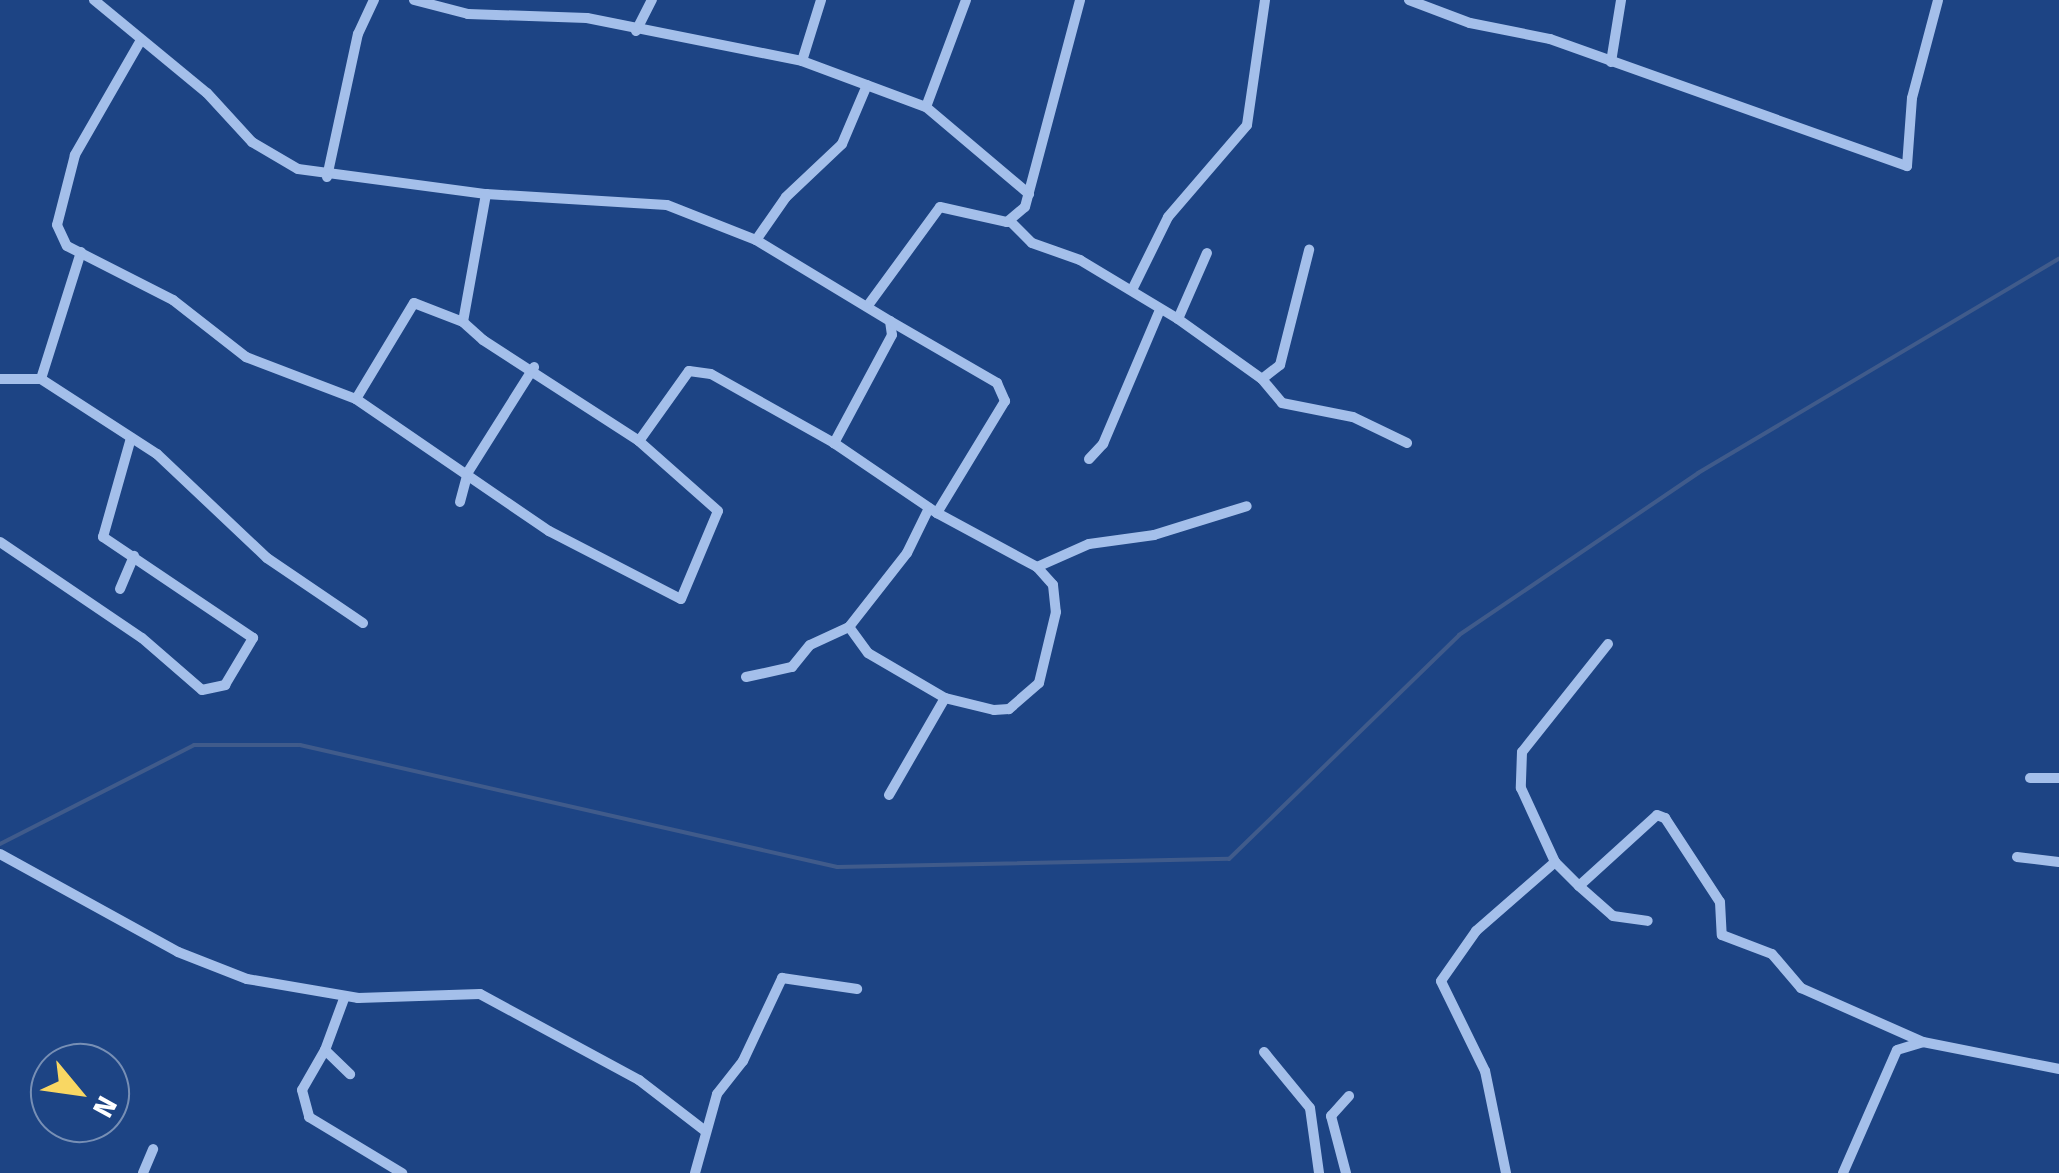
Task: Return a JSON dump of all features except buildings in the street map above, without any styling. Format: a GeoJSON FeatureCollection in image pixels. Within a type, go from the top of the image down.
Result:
{"type":"FeatureCollection","features":[{"type":"Feature","properties":{"kind":"street"},"geometry":{"type":"LineString","coordinates":[[94,0],[268,154],[326,177],[486,194],[643,200],[756,240],[997,383],[1005,402],[907,553],[849,627],[810,645],[792,667],[746,677]]}},
{"type":"Feature","properties":{"kind":"street"},"geometry":{"type":"LineString","coordinates":[[326,177],[358,34],[374,0]]}},
{"type":"Feature","properties":{"kind":"street"},"geometry":{"type":"LineString","coordinates":[[414,0],[468,14],[587,18],[636,31],[802,61],[926,107],[1029,194]]}},
{"type":"Feature","properties":{"kind":"street"},"geometry":{"type":"LineString","coordinates":[[636,31],[652,0]]}},
{"type":"Feature","properties":{"kind":"street"},"geometry":{"type":"LineString","coordinates":[[802,61],[821,0]]}},
{"type":"Feature","properties":{"kind":"street"},"geometry":{"type":"LineString","coordinates":[[926,107],[966,0]]}},
{"type":"Feature","properties":{"kind":"street"},"geometry":{"type":"LineString","coordinates":[[1010,221],[1029,194],[1080,0]]}},
{"type":"Feature","properties":{"kind":"street"},"geometry":{"type":"LineString","coordinates":[[1132,290],[1168,217],[1247,125],[1262,62],[1265,0]]}},
{"type":"Feature","properties":{"kind":"street"},"geometry":{"type":"LineString","coordinates":[[1410,0],[1611,62],[1907,166],[1912,98],[1938,0]]}},
{"type":"Feature","properties":{"kind":"street"},"geometry":{"type":"LineString","coordinates":[[1611,62],[1622,32],[1620,0]]}},
{"type":"Feature","properties":{"kind":"street"},"geometry":{"type":"LineString","coordinates":[[141,40],[75,154],[58,225],[59,240],[173,300],[246,357],[356,399],[549,531],[682,599],[718,511],[639,441],[463,322],[414,303],[356,399]]}},
{"type":"Feature","properties":{"kind":"street"},"geometry":{"type":"LineString","coordinates":[[756,240],[796,187],[842,144],[867,85]]}},
{"type":"Feature","properties":{"kind":"street"},"geometry":{"type":"LineString","coordinates":[[463,322],[486,194]]}},
{"type":"Feature","properties":{"kind":"street"},"geometry":{"type":"LineString","coordinates":[[869,304],[940,207],[1010,221],[1032,244],[1132,290],[1160,312],[1178,319],[1262,378],[1282,403],[1353,417],[1407,442]]}},
{"type":"Feature","properties":{"kind":"street"},"geometry":{"type":"LineString","coordinates":[[1262,378],[1280,364],[1309,250]]}},
{"type":"Feature","properties":{"kind":"street"},"geometry":{"type":"LineString","coordinates":[[41,379],[82,252]]}},
{"type":"Feature","properties":{"kind":"street"},"geometry":{"type":"LineString","coordinates":[[1178,319],[1207,253]]}},
{"type":"Feature","properties":{"kind":"street"},"geometry":{"type":"LineString","coordinates":[[1089,459],[1103,444],[1160,312]]}},
{"type":"Feature","properties":{"kind":"street"},"geometry":{"type":"LineString","coordinates":[[834,442],[892,335],[890,321]]}},
{"type":"Feature","properties":{"kind":"street"},"geometry":{"type":"LineString","coordinates":[[460,502],[468,472],[534,367]]}},
{"type":"Feature","properties":{"kind":"street"},"geometry":{"type":"LineString","coordinates":[[639,441],[689,372],[711,374],[834,442],[933,511],[1037,566],[1053,585],[1056,612],[1039,683],[1009,709],[945,698],[868,653],[849,627]]}},
{"type":"Feature","properties":{"kind":"street"},"geometry":{"type":"LineString","coordinates":[[0,379],[41,379],[131,438],[216,503],[267,558],[364,624]]}},
{"type":"Feature","properties":{"kind":"street"},"geometry":{"type":"LineString","coordinates":[[0,542],[214,692],[239,668],[252,638],[103,537],[131,438]]}},
{"type":"Feature","properties":{"kind":"street"},"geometry":{"type":"LineString","coordinates":[[1037,566],[1088,544],[1154,535],[1247,506]]}},
{"type":"Feature","properties":{"kind":"street"},"geometry":{"type":"LineString","coordinates":[[120,589],[134,556]]}},
{"type":"Feature","properties":{"kind":"street"},"geometry":{"type":"LineString","coordinates":[[1608,644],[1522,752],[1521,788],[1554,862],[1613,916],[1648,921]]}},
{"type":"Feature","properties":{"kind":"street"},"geometry":{"type":"LineString","coordinates":[[889,795],[945,698]]}},
{"type":"Feature","properties":{"kind":"street"},"geometry":{"type":"LineString","coordinates":[[2030,778],[2059,778]]}},
{"type":"Feature","properties":{"kind":"street"},"geometry":{"type":"LineString","coordinates":[[1579,886],[1657,814],[1664,818],[1720,902],[1722,934],[1772,954],[1800,988],[1922,1042],[2059,1068]]}},
{"type":"Feature","properties":{"kind":"street"},"geometry":{"type":"LineString","coordinates":[[0,854],[191,958],[247,979],[345,996],[480,994],[639,1080],[704,1130]]}},
{"type":"Feature","properties":{"kind":"street"},"geometry":{"type":"LineString","coordinates":[[2017,857],[2059,862]]}},
{"type":"Feature","properties":{"kind":"street"},"geometry":{"type":"LineString","coordinates":[[1506,1173],[1486,1072],[1441,981],[1476,931],[1554,862]]}},
{"type":"Feature","properties":{"kind":"street"},"geometry":{"type":"LineString","coordinates":[[696,1173],[704,1130],[782,978],[857,989]]}},
{"type":"Feature","properties":{"kind":"street"},"geometry":{"type":"LineString","coordinates":[[345,996],[325,1050],[302,1090],[309,1117],[402,1173]]}},
{"type":"Feature","properties":{"kind":"street"},"geometry":{"type":"LineString","coordinates":[[1844,1173],[1864,1141],[1891,1058],[1922,1042]]}},
{"type":"Feature","properties":{"kind":"street"},"geometry":{"type":"LineString","coordinates":[[325,1050],[350,1074]]}},
{"type":"Feature","properties":{"kind":"street"},"geometry":{"type":"LineString","coordinates":[[1264,1052],[1310,1108],[1319,1173]]}},
{"type":"Feature","properties":{"kind":"street"},"geometry":{"type":"LineString","coordinates":[[1346,1173],[1331,1116],[1349,1096]]}},
{"type":"Feature","properties":{"kind":"street"},"geometry":{"type":"LineString","coordinates":[[142,1173],[153,1148]]}},
{"type":"Feature","properties":{"kind":"waterway"},"geometry":{"type":"LineString","coordinates":[[0,844],[194,745],[300,745],[837,867],[1229,859],[1459,635],[1698,473],[2059,259]]}}]}
